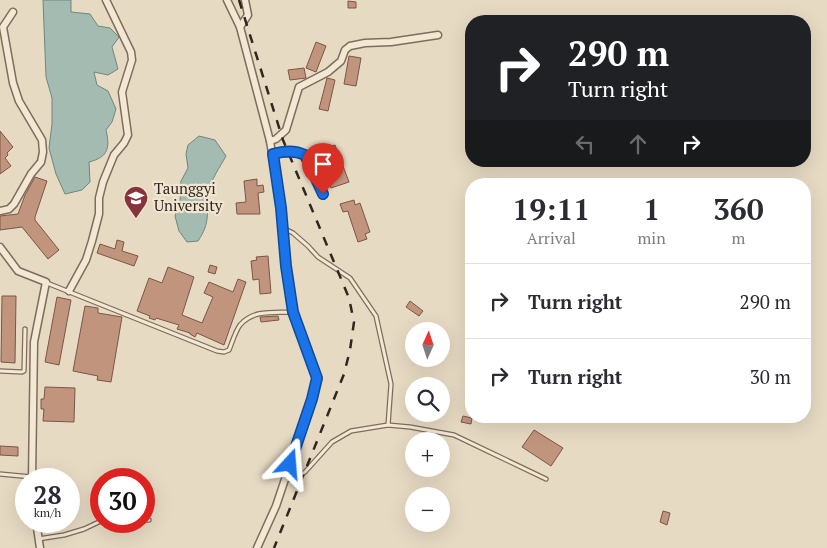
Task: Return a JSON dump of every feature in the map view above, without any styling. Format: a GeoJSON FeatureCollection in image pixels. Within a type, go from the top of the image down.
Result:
{"type":"FeatureCollection","features":[{"type":"Feature","properties":{"kind":"street"},"geometry":{"type":"LineString","coordinates":[[69,292],[86,260],[92,241],[99,214],[99,198],[103,182],[114,155],[124,144],[128,134],[122,92],[132,60],[131,52],[106,0]]}},
{"type":"Feature","properties":{"kind":"street"},"geometry":{"type":"LineString","coordinates":[[227,0],[240,27],[270,141],[293,312],[317,378],[312,399],[276,506],[257,548]]}},
{"type":"Feature","properties":{"kind":"street"},"geometry":{"type":"LineString","coordinates":[[240,27],[248,15],[245,0]]}},
{"type":"Feature","properties":{"kind":"street"},"geometry":{"type":"LineString","coordinates":[[0,211],[9,209],[14,204],[31,174],[42,162],[43,152],[42,140],[19,101],[13,83],[3,27],[13,12]]}},
{"type":"Feature","properties":{"kind":"street"},"geometry":{"type":"LineString","coordinates":[[270,141],[276,139],[286,130],[299,87],[309,80],[328,72],[341,61],[345,50],[350,46],[438,36]]}},
{"type":"Feature","properties":{"kind":"street"},"geometry":{"type":"LineString","coordinates":[[273,154],[300,152],[305,155],[323,194]]}},
{"type":"Feature","properties":{"kind":"street"},"geometry":{"type":"LineString","coordinates":[[0,247],[18,271],[46,282],[34,342],[32,468]]}},
{"type":"Feature","properties":{"kind":"street"},"geometry":{"type":"LineString","coordinates":[[37,533],[40,548]]}},
{"type":"Feature","properties":{"kind":"lane"},"geometry":{"type":"LineString","coordinates":[[283,228],[308,246],[318,257],[350,278],[376,316],[391,384],[388,426]]}},
{"type":"Feature","properties":{"kind":"lane"},"geometry":{"type":"LineString","coordinates":[[46,282],[217,351],[224,352],[229,350],[240,326],[253,316],[266,312],[293,312]]}},
{"type":"Feature","properties":{"kind":"lane"},"geometry":{"type":"LineString","coordinates":[[0,371],[24,371],[25,329]]}},
{"type":"Feature","properties":{"kind":"lane"},"geometry":{"type":"LineString","coordinates":[[284,480],[294,479],[305,472],[332,442],[351,431],[388,426],[410,427],[454,435],[546,479]]}},
{"type":"Feature","properties":{"kind":"lane"},"geometry":{"type":"LineString","coordinates":[[0,474],[15,476]]}},
{"type":"Feature","properties":{"kind":"lane"},"geometry":{"type":"LineString","coordinates":[[38,539],[64,535],[90,526]]}},
{"type":"Feature","properties":{"kind":"shaded area"},"geometry":{"type":"Polygon","coordinates":[[[43,0],[71,0],[71,12],[90,14],[98,26],[110,28],[119,37],[112,47],[118,69],[108,75],[94,72],[97,85],[108,91],[116,109],[112,122],[106,130],[107,150],[101,157],[89,162],[90,182],[82,190],[65,194],[56,174],[49,148],[52,124],[52,98],[46,77],[43,0]]]}},
{"type":"Feature","properties":{"kind":"shaded area"},"geometry":{"type":"Polygon","coordinates":[[[199,136],[215,140],[226,156],[210,187],[205,228],[198,241],[187,242],[179,231],[175,216],[180,202],[181,181],[188,168],[186,154],[188,145],[199,136]]]}},
{"type":"Feature","properties":{"kind":"building"},"geometry":{"type":"Polygon","coordinates":[[[348,1],[356,2],[356,8],[348,8],[348,1]]]}},
{"type":"Feature","properties":{"kind":"building"},"geometry":{"type":"Polygon","coordinates":[[[316,42],[326,46],[316,72],[306,68],[316,42]]]}},
{"type":"Feature","properties":{"kind":"building"},"geometry":{"type":"Polygon","coordinates":[[[349,56],[361,58],[356,86],[344,84],[349,56]]]}},
{"type":"Feature","properties":{"kind":"building"},"geometry":{"type":"Polygon","coordinates":[[[304,68],[306,78],[290,80],[288,70],[304,68]]]}},
{"type":"Feature","properties":{"kind":"building"},"geometry":{"type":"Polygon","coordinates":[[[327,78],[335,80],[328,111],[319,109],[327,78]]]}},
{"type":"Feature","properties":{"kind":"building"},"geometry":{"type":"Polygon","coordinates":[[[0,131],[13,147],[5,158],[11,166],[0,174],[0,131]]]}},
{"type":"Feature","properties":{"kind":"building"},"geometry":{"type":"Polygon","coordinates":[[[335,145],[349,182],[331,188],[316,151],[335,145]]]}},
{"type":"Feature","properties":{"kind":"building"},"geometry":{"type":"Polygon","coordinates":[[[35,177],[47,181],[35,220],[59,250],[48,259],[22,227],[0,230],[0,216],[18,214],[25,195],[35,177]]]}},
{"type":"Feature","properties":{"kind":"building"},"geometry":{"type":"Polygon","coordinates":[[[257,179],[257,186],[263,185],[264,192],[258,193],[260,214],[237,214],[236,203],[246,202],[244,181],[257,179]]]}},
{"type":"Feature","properties":{"kind":"building"},"geometry":{"type":"Polygon","coordinates":[[[354,200],[355,205],[360,203],[370,232],[365,234],[367,239],[358,242],[348,211],[343,212],[340,204],[354,200]]]}},
{"type":"Feature","properties":{"kind":"building"},"geometry":{"type":"Polygon","coordinates":[[[117,240],[124,242],[122,251],[138,256],[134,266],[97,253],[100,244],[115,249],[117,240]]]}},
{"type":"Feature","properties":{"kind":"building"},"geometry":{"type":"Polygon","coordinates":[[[268,256],[271,293],[260,294],[259,279],[253,280],[251,261],[257,260],[256,257],[268,256]]]}},
{"type":"Feature","properties":{"kind":"building"},"geometry":{"type":"Polygon","coordinates":[[[210,265],[217,267],[215,274],[208,272],[210,265]]]}},
{"type":"Feature","properties":{"kind":"building"},"geometry":{"type":"Polygon","coordinates":[[[168,267],[194,277],[182,315],[202,323],[213,297],[204,293],[209,282],[233,292],[238,279],[246,282],[224,345],[197,333],[195,337],[190,333],[177,329],[179,325],[156,318],[155,320],[149,318],[150,316],[137,311],[149,278],[162,283],[168,267]]]}},
{"type":"Feature","properties":{"kind":"building"},"geometry":{"type":"Polygon","coordinates":[[[2,296],[16,296],[15,363],[1,362],[2,296]]]}},
{"type":"Feature","properties":{"kind":"building"},"geometry":{"type":"Polygon","coordinates":[[[57,297],[71,300],[59,365],[45,362],[57,297]]]}},
{"type":"Feature","properties":{"kind":"building"},"geometry":{"type":"Polygon","coordinates":[[[410,301],[423,311],[419,316],[406,307],[410,301]]]}},
{"type":"Feature","properties":{"kind":"building"},"geometry":{"type":"Polygon","coordinates":[[[85,306],[98,308],[98,313],[122,317],[111,382],[97,380],[98,376],[73,371],[85,306]]]}},
{"type":"Feature","properties":{"kind":"building"},"geometry":{"type":"Polygon","coordinates":[[[278,316],[279,320],[261,322],[260,317],[278,316]]]}},
{"type":"Feature","properties":{"kind":"building"},"geometry":{"type":"Polygon","coordinates":[[[45,387],[75,388],[74,422],[43,421],[44,409],[41,409],[41,399],[44,399],[45,387]]]}},
{"type":"Feature","properties":{"kind":"building"},"geometry":{"type":"Polygon","coordinates":[[[463,416],[465,416],[465,423],[461,422],[463,416]]]}},
{"type":"Feature","properties":{"kind":"building"},"geometry":{"type":"Polygon","coordinates":[[[534,430],[563,448],[551,466],[522,447],[534,430]]]}},
{"type":"Feature","properties":{"kind":"building"},"geometry":{"type":"Polygon","coordinates":[[[0,446],[18,447],[18,456],[0,455],[0,446]]]}},
{"type":"Feature","properties":{"kind":"building"},"geometry":{"type":"Polygon","coordinates":[[[663,511],[670,513],[667,525],[660,522],[663,511]]]}},
{"type":"Feature","properties":{"kind":"railway"},"geometry":{"type":"LineString","coordinates":[[239,0],[283,140],[349,298],[354,322],[344,374],[274,548]]}},
{"type":"Feature","properties":{"kind":"place","name":"Taunggyi University"},"geometry":{"type":"Point","coordinates":[136,219]}},
{"type":"Feature","properties":{"kind":"route"},"geometry":{"type":"LineString","coordinates":[[290,464],[312,399],[317,378],[293,312],[273,154],[300,152],[305,155],[323,194]]}}]}
